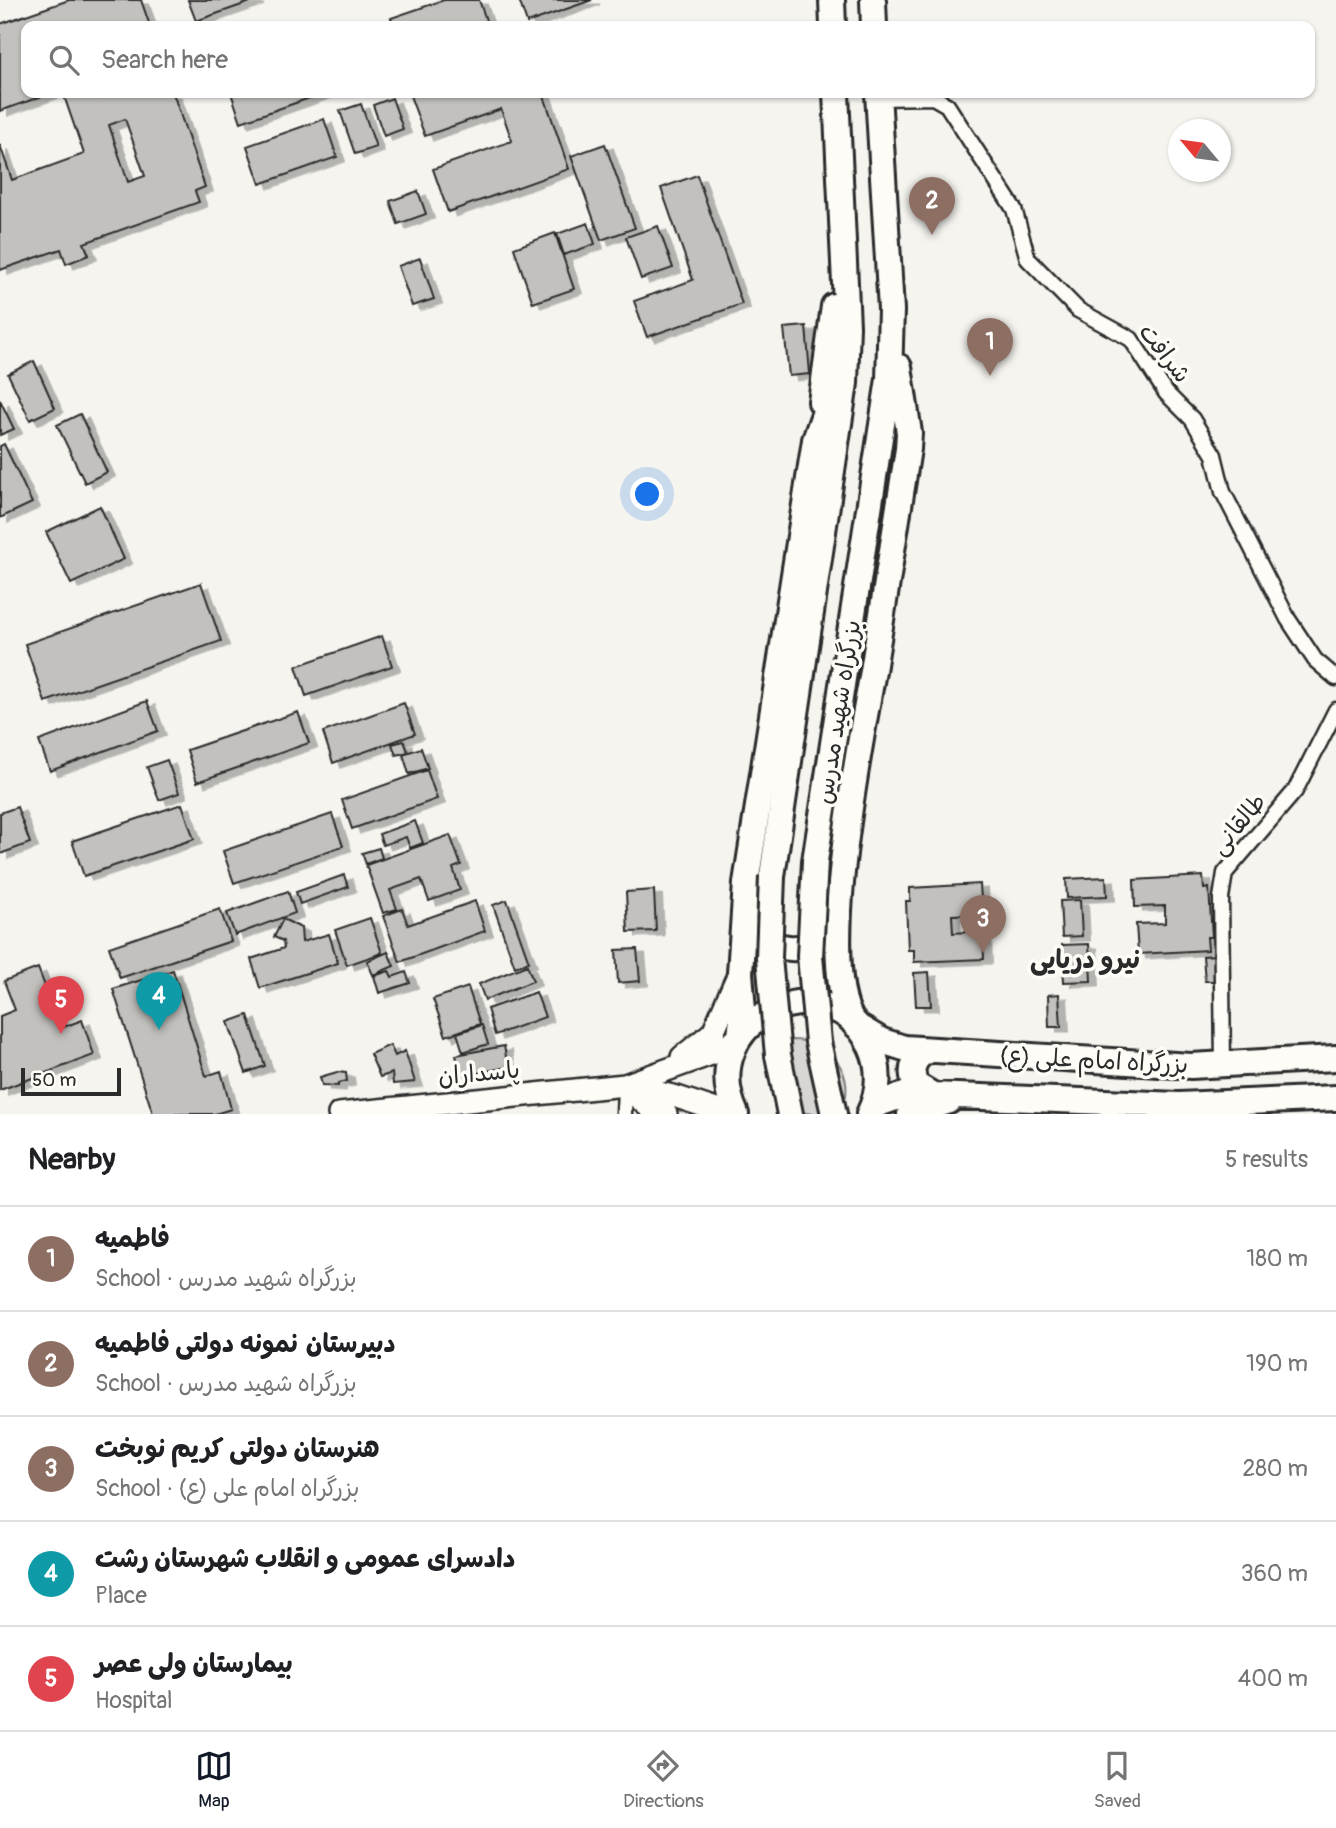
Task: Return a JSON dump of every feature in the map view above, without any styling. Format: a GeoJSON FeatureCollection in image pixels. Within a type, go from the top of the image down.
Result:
{"type":"FeatureCollection","features":[{"type":"Feature","properties":{"kind":"highway"},"geometry":{"type":"LineString","coordinates":[[832,0],[833,21]]}},
{"type":"Feature","properties":{"kind":"highway"},"geometry":{"type":"LineString","coordinates":[[873,0],[874,21]]}},
{"type":"Feature","properties":{"kind":"highway","name":"بزرگراه شهید مدرس"},"geometry":{"type":"LineString","coordinates":[[790,1114],[772,1015],[768,958],[770,901],[839,428],[847,349],[836,98]]}},
{"type":"Feature","properties":{"kind":"highway","name":"بزرگراه شهید مدرس"},"geometry":{"type":"LineString","coordinates":[[871,1111],[878,1085],[877,1064],[869,1043],[844,1001],[840,909],[845,847],[909,442],[891,310],[878,98]]}},
{"type":"Feature","properties":{"kind":"highway"},"geometry":{"type":"LineString","coordinates":[[815,440],[843,243]]}},
{"type":"Feature","properties":{"kind":"highway","name":"بزرگراه شهید مدرس"},"geometry":{"type":"LineString","coordinates":[[834,1114],[814,1013],[810,956],[812,888],[889,379],[891,310]]}},
{"type":"Feature","properties":{"kind":"highway","name":"بزرگراه شهید مدرس"},"geometry":{"type":"LineString","coordinates":[[736,1114],[727,1077],[731,1055],[739,1037],[743,1011],[741,968],[745,905],[815,440],[847,349]]}},
{"type":"Feature","properties":{"kind":"highway"},"geometry":{"type":"LineString","coordinates":[[745,905],[748,919],[759,936],[776,946],[795,949],[824,937],[836,922],[840,909]]}},
{"type":"Feature","properties":{"kind":"highway","name":"بزرگراه امام علی (ع)"},"geometry":{"type":"LineString","coordinates":[[739,1037],[767,1012],[794,1003],[830,1008],[895,1046],[932,1050],[1191,1066],[1336,1058]]}},
{"type":"Feature","properties":{"kind":"highway"},"geometry":{"type":"LineString","coordinates":[[931,1094],[916,1085],[912,1070],[918,1056],[932,1050]]}},
{"type":"Feature","properties":{"kind":"highway","name":"بزرگراه امام علی (ع)"},"geometry":{"type":"LineString","coordinates":[[871,1111],[902,1094],[1179,1105],[1336,1098]]}},
{"type":"Feature","properties":{"kind":"highway"},"geometry":{"type":"LineString","coordinates":[[910,1114],[966,1096]]}},
{"type":"Feature","properties":{"kind":"main road"},"geometry":{"type":"LineString","coordinates":[[659,1073],[711,1034],[731,997],[741,968]]}},
{"type":"Feature","properties":{"kind":"main road"},"geometry":{"type":"LineString","coordinates":[[625,1086],[717,1052],[739,1037]]}},
{"type":"Feature","properties":{"kind":"main road"},"geometry":{"type":"LineString","coordinates":[[625,1086],[651,1109],[666,1114]]}},
{"type":"Feature","properties":{"kind":"main road"},"geometry":{"type":"LineString","coordinates":[[625,1086],[677,1097],[727,1114]]}},
{"type":"Feature","properties":{"kind":"main road","name":"پاسداران"},"geometry":{"type":"LineString","coordinates":[[339,1114],[433,1109],[625,1086]]}},
{"type":"Feature","properties":{"kind":"street","name":"شرافت"},"geometry":{"type":"LineString","coordinates":[[935,98],[947,104],[1014,209],[1028,258],[1078,310],[1131,338],[1166,393],[1192,419],[1214,455],[1223,492],[1288,620],[1315,660],[1336,678]]}},
{"type":"Feature","properties":{"kind":"street","name":"طالقانی"},"geometry":{"type":"LineString","coordinates":[[1223,1065],[1221,898],[1225,873],[1295,791],[1336,710]]}},
{"type":"Feature","properties":{"kind":"street"},"geometry":{"type":"LineString","coordinates":[[625,1086],[625,1114]]}},
{"type":"Feature","properties":{"kind":"shaded area"},"geometry":{"type":"Polygon","coordinates":[[[788,1041],[805,1041],[825,1050],[844,1074],[846,1096],[829,1114],[800,1112],[781,1097],[772,1084],[769,1061],[788,1041]]]}},
{"type":"Feature","properties":{"kind":"building"},"geometry":{"type":"Polygon","coordinates":[[[69,0],[141,0],[148,21],[21,21],[21,98],[37,98],[0,111],[0,24],[69,0]]]}},
{"type":"Feature","properties":{"kind":"building"},"geometry":{"type":"Polygon","coordinates":[[[188,0],[256,0],[196,21],[188,0]]]}},
{"type":"Feature","properties":{"kind":"building"},"geometry":{"type":"Polygon","coordinates":[[[444,0],[479,0],[486,21],[392,21],[391,18],[444,0]]]}},
{"type":"Feature","properties":{"kind":"building"},"geometry":{"type":"Polygon","coordinates":[[[519,0],[592,0],[533,21],[526,21],[519,0]]]}},
{"type":"Feature","properties":{"kind":"building"},"geometry":{"type":"Polygon","coordinates":[[[65,98],[175,98],[205,187],[195,191],[199,202],[84,243],[89,255],[66,264],[61,249],[0,270],[0,145],[12,180],[84,154],[65,98]],[[125,119],[109,125],[128,182],[145,176],[125,119]]]}},
{"type":"Feature","properties":{"kind":"building"},"geometry":{"type":"Polygon","coordinates":[[[233,98],[310,98],[241,122],[233,98]]]}},
{"type":"Feature","properties":{"kind":"building"},"geometry":{"type":"Polygon","coordinates":[[[392,98],[403,129],[384,136],[373,105],[392,98]]]}},
{"type":"Feature","properties":{"kind":"building"},"geometry":{"type":"Polygon","coordinates":[[[411,98],[545,98],[569,169],[448,212],[433,169],[512,141],[501,109],[425,136],[411,98]]]}},
{"type":"Feature","properties":{"kind":"building"},"geometry":{"type":"Polygon","coordinates":[[[361,104],[376,147],[355,154],[340,111],[361,104]]]}},
{"type":"Feature","properties":{"kind":"building"},"geometry":{"type":"Polygon","coordinates":[[[324,119],[337,157],[260,184],[247,146],[324,119]]]}},
{"type":"Feature","properties":{"kind":"building"},"geometry":{"type":"Polygon","coordinates":[[[605,144],[635,228],[601,240],[571,156],[605,144]]]}},
{"type":"Feature","properties":{"kind":"building"},"geometry":{"type":"Polygon","coordinates":[[[697,175],[742,304],[647,337],[634,301],[693,280],[661,188],[697,175]]]}},
{"type":"Feature","properties":{"kind":"building"},"geometry":{"type":"Polygon","coordinates":[[[418,191],[426,214],[398,224],[390,201],[418,191]]]}},
{"type":"Feature","properties":{"kind":"building"},"geometry":{"type":"Polygon","coordinates":[[[588,223],[595,244],[564,255],[557,234],[588,223]]]}},
{"type":"Feature","properties":{"kind":"building"},"geometry":{"type":"Polygon","coordinates":[[[658,226],[673,268],[641,279],[626,237],[658,226]]]}},
{"type":"Feature","properties":{"kind":"building"},"geometry":{"type":"Polygon","coordinates":[[[555,233],[574,289],[533,303],[514,248],[555,233]]]}},
{"type":"Feature","properties":{"kind":"building"},"geometry":{"type":"Polygon","coordinates":[[[420,258],[434,299],[412,306],[398,266],[420,258]]]}},
{"type":"Feature","properties":{"kind":"building"},"geometry":{"type":"Polygon","coordinates":[[[806,326],[810,374],[789,376],[784,328],[806,326]]]}},
{"type":"Feature","properties":{"kind":"building"},"geometry":{"type":"Polygon","coordinates":[[[34,361],[55,408],[30,420],[8,374],[34,361]]]}},
{"type":"Feature","properties":{"kind":"building"},"geometry":{"type":"Polygon","coordinates":[[[0,400],[14,429],[0,435],[0,400]]]}},
{"type":"Feature","properties":{"kind":"building"},"geometry":{"type":"Polygon","coordinates":[[[80,414],[107,472],[85,483],[57,425],[80,414]]]}},
{"type":"Feature","properties":{"kind":"building"},"geometry":{"type":"Polygon","coordinates":[[[4,444],[32,503],[0,518],[0,446],[4,444]]]}},
{"type":"Feature","properties":{"kind":"building"},"geometry":{"type":"Polygon","coordinates":[[[100,506],[124,559],[71,584],[46,532],[100,506]]]}},
{"type":"Feature","properties":{"kind":"building"},"geometry":{"type":"Polygon","coordinates":[[[201,583],[221,641],[45,702],[25,644],[201,583]]]}},
{"type":"Feature","properties":{"kind":"building"},"geometry":{"type":"Polygon","coordinates":[[[382,636],[392,666],[306,696],[296,666],[382,636]]]}},
{"type":"Feature","properties":{"kind":"building"},"geometry":{"type":"Polygon","coordinates":[[[147,701],[158,731],[50,771],[39,741],[147,701]]]}},
{"type":"Feature","properties":{"kind":"building"},"geometry":{"type":"Polygon","coordinates":[[[404,703],[415,734],[333,763],[323,732],[404,703]]]}},
{"type":"Feature","properties":{"kind":"building"},"geometry":{"type":"Polygon","coordinates":[[[298,712],[309,743],[197,782],[187,750],[298,712]]]}},
{"type":"Feature","properties":{"kind":"building"},"geometry":{"type":"Polygon","coordinates":[[[404,741],[408,752],[396,755],[392,744],[404,741]]]}},
{"type":"Feature","properties":{"kind":"building"},"geometry":{"type":"Polygon","coordinates":[[[421,748],[428,768],[409,774],[403,754],[421,748]]]}},
{"type":"Feature","properties":{"kind":"building"},"geometry":{"type":"Polygon","coordinates":[[[167,760],[179,793],[159,800],[147,767],[167,760]]]}},
{"type":"Feature","properties":{"kind":"building"},"geometry":{"type":"Polygon","coordinates":[[[427,770],[437,799],[352,829],[342,800],[427,770]]]}},
{"type":"Feature","properties":{"kind":"building"},"geometry":{"type":"Polygon","coordinates":[[[182,804],[194,839],[84,876],[72,841],[182,804]]]}},
{"type":"Feature","properties":{"kind":"building"},"geometry":{"type":"Polygon","coordinates":[[[17,807],[30,843],[0,854],[0,813],[17,807]]]}},
{"type":"Feature","properties":{"kind":"building"},"geometry":{"type":"Polygon","coordinates":[[[332,814],[343,846],[234,883],[223,851],[332,814]]]}},
{"type":"Feature","properties":{"kind":"building"},"geometry":{"type":"Polygon","coordinates":[[[415,821],[423,843],[410,848],[406,837],[383,845],[379,834],[415,821]]]}},
{"type":"Feature","properties":{"kind":"building"},"geometry":{"type":"Polygon","coordinates":[[[450,835],[461,865],[453,868],[460,890],[429,901],[421,879],[390,890],[397,909],[383,913],[366,865],[450,835]]]}},
{"type":"Feature","properties":{"kind":"building"},"geometry":{"type":"Polygon","coordinates":[[[379,848],[382,858],[366,864],[362,853],[379,848]]]}},
{"type":"Feature","properties":{"kind":"building"},"geometry":{"type":"Polygon","coordinates":[[[344,875],[348,887],[300,904],[296,892],[344,875]]]}},
{"type":"Feature","properties":{"kind":"building"},"geometry":{"type":"Polygon","coordinates":[[[1203,876],[1204,889],[1209,888],[1212,937],[1207,937],[1208,950],[1138,954],[1136,924],[1165,923],[1165,906],[1135,907],[1134,880],[1203,876]]]}},
{"type":"Feature","properties":{"kind":"building"},"geometry":{"type":"Polygon","coordinates":[[[1106,877],[1107,896],[1067,898],[1066,879],[1106,877]]]}},
{"type":"Feature","properties":{"kind":"building"},"geometry":{"type":"Polygon","coordinates":[[[980,884],[982,914],[952,915],[953,933],[983,931],[984,959],[914,962],[914,950],[908,950],[906,901],[910,901],[910,888],[980,884]]]}},
{"type":"Feature","properties":{"kind":"building"},"geometry":{"type":"Polygon","coordinates":[[[654,890],[656,931],[628,932],[626,892],[654,890]]]}},
{"type":"Feature","properties":{"kind":"building"},"geometry":{"type":"Polygon","coordinates":[[[288,891],[295,913],[235,935],[227,913],[288,891]]]}},
{"type":"Feature","properties":{"kind":"building"},"geometry":{"type":"Polygon","coordinates":[[[507,900],[529,962],[515,967],[493,905],[507,900]]]}},
{"type":"Feature","properties":{"kind":"building"},"geometry":{"type":"Polygon","coordinates":[[[1080,900],[1082,936],[1062,937],[1060,901],[1080,900]]]}},
{"type":"Feature","properties":{"kind":"building"},"geometry":{"type":"Polygon","coordinates":[[[475,901],[485,931],[400,962],[383,916],[402,909],[408,925],[475,901]]]}},
{"type":"Feature","properties":{"kind":"building"},"geometry":{"type":"Polygon","coordinates":[[[220,909],[231,941],[120,978],[109,947],[220,909]]]}},
{"type":"Feature","properties":{"kind":"building"},"geometry":{"type":"Polygon","coordinates":[[[370,918],[382,953],[347,965],[335,930],[370,918]]]}},
{"type":"Feature","properties":{"kind":"building"},"geometry":{"type":"Polygon","coordinates":[[[283,919],[301,928],[302,942],[329,934],[338,963],[260,988],[251,959],[284,948],[283,941],[274,937],[283,919]]]}},
{"type":"Feature","properties":{"kind":"building"},"geometry":{"type":"Polygon","coordinates":[[[1089,944],[1091,981],[1064,982],[1062,945],[1089,944]]]}},
{"type":"Feature","properties":{"kind":"building"},"geometry":{"type":"Polygon","coordinates":[[[637,949],[640,981],[618,983],[616,950],[637,949]]]}},
{"type":"Feature","properties":{"kind":"building"},"geometry":{"type":"Polygon","coordinates":[[[388,952],[394,966],[373,975],[367,961],[388,952]]]}},
{"type":"Feature","properties":{"kind":"building"},"geometry":{"type":"Polygon","coordinates":[[[1215,955],[1216,981],[1205,981],[1203,956],[1215,955]]]}},
{"type":"Feature","properties":{"kind":"building"},"geometry":{"type":"Polygon","coordinates":[[[527,965],[533,981],[485,1000],[479,984],[527,965]]]}},
{"type":"Feature","properties":{"kind":"building"},"geometry":{"type":"Polygon","coordinates":[[[38,968],[61,1028],[82,1020],[94,1055],[0,1090],[0,1016],[15,1010],[4,981],[38,968]]]}},
{"type":"Feature","properties":{"kind":"building"},"geometry":{"type":"Polygon","coordinates":[[[173,970],[206,1076],[221,1071],[231,1109],[215,1114],[153,1114],[113,989],[173,970]]]}},
{"type":"Feature","properties":{"kind":"building"},"geometry":{"type":"Polygon","coordinates":[[[389,971],[392,977],[406,972],[410,983],[379,993],[374,976],[389,971]]]}},
{"type":"Feature","properties":{"kind":"building"},"geometry":{"type":"Polygon","coordinates":[[[929,972],[931,1006],[916,1006],[914,973],[929,972]]]}},
{"type":"Feature","properties":{"kind":"building"},"geometry":{"type":"Polygon","coordinates":[[[468,987],[480,1024],[446,1036],[433,999],[468,987]]]}},
{"type":"Feature","properties":{"kind":"building"},"geometry":{"type":"Polygon","coordinates":[[[536,992],[545,1017],[495,1035],[487,1009],[536,992]]]}},
{"type":"Feature","properties":{"kind":"building"},"geometry":{"type":"Polygon","coordinates":[[[1059,994],[1061,1027],[1049,1027],[1048,995],[1059,994]]]}},
{"type":"Feature","properties":{"kind":"building"},"geometry":{"type":"Polygon","coordinates":[[[248,1015],[265,1066],[246,1073],[228,1022],[248,1015]]]}},
{"type":"Feature","properties":{"kind":"building"},"geometry":{"type":"Polygon","coordinates":[[[482,1025],[488,1044],[463,1052],[457,1033],[482,1025]]]}},
{"type":"Feature","properties":{"kind":"building"},"geometry":{"type":"Polygon","coordinates":[[[390,1045],[395,1056],[405,1051],[415,1082],[393,1084],[392,1073],[380,1077],[370,1054],[390,1045]]]}},
{"type":"Feature","properties":{"kind":"building"},"geometry":{"type":"Polygon","coordinates":[[[504,1046],[508,1067],[461,1076],[456,1055],[504,1046]]]}},
{"type":"Feature","properties":{"kind":"building"},"geometry":{"type":"Polygon","coordinates":[[[337,1072],[346,1073],[347,1081],[338,1083],[338,1086],[322,1085],[320,1077],[337,1072]]]}},
{"type":"Feature","properties":{"kind":"place","name":"دبیرستان نمونه دولتی فاطمیه"},"geometry":{"type":"Point","coordinates":[932,235]}},
{"type":"Feature","properties":{"kind":"place","name":"فاطمیه"},"geometry":{"type":"Point","coordinates":[990,376]}},
{"type":"Feature","properties":{"kind":"place","name":"هنرستان دولتی کریم نوبخت"},"geometry":{"type":"Point","coordinates":[983,953]}},
{"type":"Feature","properties":{"kind":"place","name":"دادسرای عمومی و انقلاب شهرستان رشت"},"geometry":{"type":"Point","coordinates":[159,1030]}},
{"type":"Feature","properties":{"kind":"place","name":"بیمارستان ولی عصر"},"geometry":{"type":"Point","coordinates":[61,1034]}},
{"type":"Feature","properties":{"kind":"district","name":"نیرو دریایی"},"geometry":{"type":"Point","coordinates":[1085,959]}}]}
